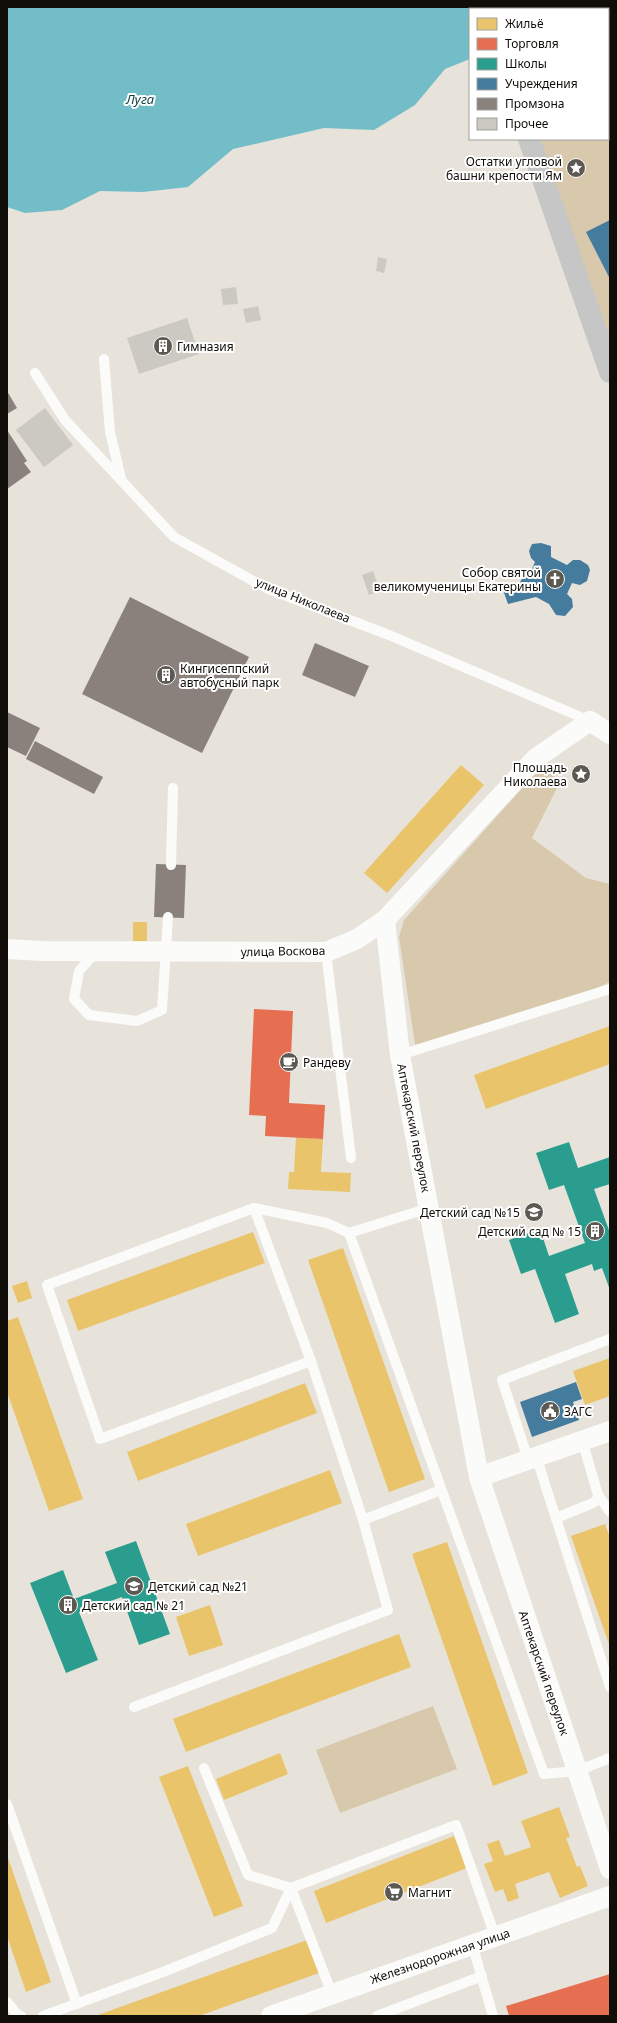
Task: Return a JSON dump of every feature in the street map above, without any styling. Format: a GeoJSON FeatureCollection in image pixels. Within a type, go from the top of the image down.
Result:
{"type":"FeatureCollection","features":[{"type":"Feature","properties":{"kind":"main road"},"geometry":{"type":"LineString","coordinates":[[529,140],[610,372]]}},
{"type":"Feature","properties":{"kind":"street"},"geometry":{"type":"LineString","coordinates":[[590,721],[609,733]]}},
{"type":"Feature","properties":{"kind":"street","name":"улица Воскова"},"geometry":{"type":"LineString","coordinates":[[7,949],[167,952],[326,952],[357,939],[385,920],[536,758],[590,721]]}},
{"type":"Feature","properties":{"kind":"street","name":"Аптекарский переулок"},"geometry":{"type":"LineString","coordinates":[[385,920],[400,1056],[478,1476],[610,1869]]}},
{"type":"Feature","properties":{"kind":"street"},"geometry":{"type":"LineString","coordinates":[[478,1476],[610,1431]]}},
{"type":"Feature","properties":{"kind":"street","name":"Железнодорожная улица"},"geometry":{"type":"LineString","coordinates":[[271,2016],[610,1896]]}},
{"type":"Feature","properties":{"kind":"lane"},"geometry":{"type":"LineString","coordinates":[[104,359],[110,432],[121,480]]}},
{"type":"Feature","properties":{"kind":"lane","name":"улица Николаева"},"geometry":{"type":"LineString","coordinates":[[34,373],[65,420],[174,537],[266,588],[389,635],[590,721]]}},
{"type":"Feature","properties":{"kind":"lane"},"geometry":{"type":"LineString","coordinates":[[171,865],[173,788]]}},
{"type":"Feature","properties":{"kind":"lane"},"geometry":{"type":"LineString","coordinates":[[97,951],[79,971],[74,999],[89,1015],[137,1021],[162,1010],[167,952],[168,918]]}},
{"type":"Feature","properties":{"kind":"lane"},"geometry":{"type":"LineString","coordinates":[[326,952],[351,1158]]}},
{"type":"Feature","properties":{"kind":"lane"},"geometry":{"type":"LineString","coordinates":[[400,1056],[610,990]]}},
{"type":"Feature","properties":{"kind":"lane"},"geometry":{"type":"LineString","coordinates":[[311,1361],[100,1439],[47,1285],[254,1208],[327,1223],[349,1233],[429,1208]]}},
{"type":"Feature","properties":{"kind":"lane"},"geometry":{"type":"LineString","coordinates":[[134,1707],[388,1610],[363,1520],[311,1361],[254,1208]]}},
{"type":"Feature","properties":{"kind":"lane"},"geometry":{"type":"LineString","coordinates":[[349,1233],[544,1774],[577,1770],[610,1758]]}},
{"type":"Feature","properties":{"kind":"lane"},"geometry":{"type":"LineString","coordinates":[[610,1339],[502,1380],[556,1518],[610,1687]]}},
{"type":"Feature","properties":{"kind":"lane"},"geometry":{"type":"LineString","coordinates":[[582,1440],[598,1495],[610,1512]]}},
{"type":"Feature","properties":{"kind":"lane"},"geometry":{"type":"LineString","coordinates":[[363,1520],[441,1490]]}},
{"type":"Feature","properties":{"kind":"lane"},"geometry":{"type":"LineString","coordinates":[[556,1518],[593,1503],[598,1495]]}},
{"type":"Feature","properties":{"kind":"lane"},"geometry":{"type":"LineString","coordinates":[[204,1768],[248,1875],[291,1888],[456,1825],[495,1936]]}},
{"type":"Feature","properties":{"kind":"lane"},"geometry":{"type":"LineString","coordinates":[[7,1804],[77,2004]]}},
{"type":"Feature","properties":{"kind":"lane"},"geometry":{"type":"LineString","coordinates":[[291,1888],[332,1994]]}},
{"type":"Feature","properties":{"kind":"lane"},"geometry":{"type":"LineString","coordinates":[[43,2016],[272,1928],[291,1888]]}},
{"type":"Feature","properties":{"kind":"lane"},"geometry":{"type":"LineString","coordinates":[[472,1944],[493,2016]]}},
{"type":"Feature","properties":{"kind":"lane"},"geometry":{"type":"LineString","coordinates":[[377,2016],[482,1976]]}},
{"type":"Feature","properties":{"kind":"lane"},"geometry":{"type":"LineString","coordinates":[[7,2002],[17,2014],[21,2016]]}},
{"type":"Feature","properties":{"kind":"shaded area"},"geometry":{"type":"Polygon","coordinates":[[[609,64],[610,347],[532,140],[609,140],[609,64]]]}},
{"type":"Feature","properties":{"kind":"shaded area"},"geometry":{"type":"Polygon","coordinates":[[[543,765],[560,782],[532,838],[586,878],[610,884],[610,982],[559,1005],[416,1051],[399,937],[404,920],[543,765]]]}},
{"type":"Feature","properties":{"kind":"shaded area"},"geometry":{"type":"Polygon","coordinates":[[[433,1706],[457,1769],[340,1813],[316,1750],[433,1706]]]}},
{"type":"Feature","properties":{"kind":"water","name":"Луга"},"geometry":{"type":"Polygon","coordinates":[[[7,7],[610,7],[609,64],[609,8],[469,8],[469,59],[445,69],[415,105],[374,130],[324,128],[233,149],[188,187],[143,192],[100,191],[62,210],[25,213],[7,207],[7,7]]]}},
{"type":"Feature","properties":{"kind":"building: Жильё"},"geometry":{"type":"Polygon","coordinates":[[[461,765],[484,785],[387,893],[364,873],[461,765]]]}},
{"type":"Feature","properties":{"kind":"building: Жильё"},"geometry":{"type":"Polygon","coordinates":[[[133,922],[147,922],[147,941],[133,941],[133,922]]]}},
{"type":"Feature","properties":{"kind":"building: Жильё"},"geometry":{"type":"Polygon","coordinates":[[[610,1026],[610,1064],[486,1109],[474,1075],[610,1026]]]}},
{"type":"Feature","properties":{"kind":"building: Жильё"},"geometry":{"type":"Polygon","coordinates":[[[296,1137],[323,1139],[321,1172],[351,1173],[350,1192],[288,1189],[289,1172],[294,1172],[296,1137]]]}},
{"type":"Feature","properties":{"kind":"building: Жильё"},"geometry":{"type":"Polygon","coordinates":[[[253,1232],[265,1263],[78,1331],[67,1300],[253,1232]]]}},
{"type":"Feature","properties":{"kind":"building: Жильё"},"geometry":{"type":"Polygon","coordinates":[[[343,1248],[425,1479],[389,1492],[308,1260],[343,1248]]]}},
{"type":"Feature","properties":{"kind":"building: Жильё"},"geometry":{"type":"Polygon","coordinates":[[[27,1281],[32,1298],[18,1303],[12,1286],[27,1281]]]}},
{"type":"Feature","properties":{"kind":"building: Жильё"},"geometry":{"type":"Polygon","coordinates":[[[18,1317],[83,1499],[49,1511],[7,1392],[7,1321],[18,1317]]]}},
{"type":"Feature","properties":{"kind":"building: Жильё"},"geometry":{"type":"Polygon","coordinates":[[[610,1358],[610,1396],[585,1405],[573,1371],[610,1358]]]}},
{"type":"Feature","properties":{"kind":"building: Жильё"},"geometry":{"type":"Polygon","coordinates":[[[305,1383],[317,1413],[138,1481],[127,1452],[305,1383]]]}},
{"type":"Feature","properties":{"kind":"building: Жильё"},"geometry":{"type":"Polygon","coordinates":[[[330,1470],[342,1503],[198,1556],[186,1524],[330,1470]]]}},
{"type":"Feature","properties":{"kind":"building: Жильё"},"geometry":{"type":"Polygon","coordinates":[[[605,1524],[610,1538],[610,1647],[571,1536],[605,1524]]]}},
{"type":"Feature","properties":{"kind":"building: Жильё"},"geometry":{"type":"Polygon","coordinates":[[[447,1542],[528,1773],[493,1786],[412,1554],[447,1542]]]}},
{"type":"Feature","properties":{"kind":"building: Жильё"},"geometry":{"type":"Polygon","coordinates":[[[210,1605],[223,1645],[189,1656],[176,1617],[210,1605]]]}},
{"type":"Feature","properties":{"kind":"building: Жильё"},"geometry":{"type":"Polygon","coordinates":[[[399,1634],[411,1667],[186,1752],[173,1719],[399,1634]]]}},
{"type":"Feature","properties":{"kind":"building: Жильё"},"geometry":{"type":"Polygon","coordinates":[[[280,1753],[288,1774],[224,1800],[216,1779],[280,1753]]]}},
{"type":"Feature","properties":{"kind":"building: Жильё"},"geometry":{"type":"Polygon","coordinates":[[[188,1766],[243,1906],[214,1917],[159,1777],[188,1766]]]}},
{"type":"Feature","properties":{"kind":"building: Жильё"},"geometry":{"type":"Polygon","coordinates":[[[559,1807],[570,1837],[566,1838],[577,1867],[580,1866],[588,1886],[560,1898],[549,1872],[515,1884],[519,1898],[508,1902],[503,1889],[495,1892],[484,1864],[493,1861],[487,1844],[499,1840],[505,1856],[531,1847],[521,1821],[559,1807]]]}},
{"type":"Feature","properties":{"kind":"building: Жильё"},"geometry":{"type":"Polygon","coordinates":[[[454,1836],[467,1868],[326,1923],[314,1891],[454,1836]]]}},
{"type":"Feature","properties":{"kind":"building: Жильё"},"geometry":{"type":"Polygon","coordinates":[[[7,1855],[51,1982],[26,1992],[7,1936],[7,1855]]]}},
{"type":"Feature","properties":{"kind":"building: Жильё"},"geometry":{"type":"Polygon","coordinates":[[[307,1940],[319,1973],[199,2016],[95,2016],[307,1940]]]}},
{"type":"Feature","properties":{"kind":"building: Торговля"},"geometry":{"type":"Polygon","coordinates":[[[254,1009],[293,1011],[289,1103],[325,1105],[323,1139],[265,1136],[266,1116],[249,1115],[254,1009]]]}},
{"type":"Feature","properties":{"kind":"building: Торговля"},"geometry":{"type":"Polygon","coordinates":[[[610,1974],[610,2016],[509,2016],[506,2006],[610,1974]]]}},
{"type":"Feature","properties":{"kind":"building: Школы","name":"Детский сад № 15"},"geometry":{"type":"Polygon","coordinates":[[[569,1142],[578,1168],[610,1157],[610,1184],[594,1189],[610,1233],[610,1290],[602,1268],[594,1271],[592,1264],[565,1274],[579,1314],[555,1323],[535,1269],[521,1274],[509,1240],[540,1229],[549,1256],[585,1243],[564,1185],[549,1190],[536,1153],[569,1142]]]}},
{"type":"Feature","properties":{"kind":"building: Школы","name":"Детский сад № 21"},"geometry":{"type":"Polygon","coordinates":[[[136,1541],[170,1634],[139,1645],[122,1597],[79,1612],[98,1660],[66,1673],[30,1583],[63,1570],[74,1599],[117,1583],[105,1552],[136,1541]]]}},
{"type":"Feature","properties":{"kind":"building: Учреждения"},"geometry":{"type":"Polygon","coordinates":[[[610,220],[610,279],[586,232],[610,220]]]}},
{"type":"Feature","properties":{"kind":"building: Учреждения","name":"Собор святой великомученицы Екатерины"},"geometry":{"type":"Polygon","coordinates":[[[541,543],[551,546],[551,557],[567,565],[573,560],[580,560],[588,565],[590,570],[587,581],[580,585],[572,583],[567,594],[572,599],[573,607],[565,616],[556,615],[549,604],[536,597],[508,604],[502,587],[520,582],[524,576],[530,573],[535,562],[531,558],[529,551],[532,544],[541,543]]]}},
{"type":"Feature","properties":{"kind":"building: Учреждения","name":"ЗАГС"},"geometry":{"type":"Polygon","coordinates":[[[576,1382],[582,1399],[573,1402],[579,1420],[532,1437],[520,1402],[576,1382]]]}},
{"type":"Feature","properties":{"kind":"building: Промзона"},"geometry":{"type":"Polygon","coordinates":[[[7,391],[17,408],[7,414],[7,391]]]}},
{"type":"Feature","properties":{"kind":"building: Промзона"},"geometry":{"type":"Polygon","coordinates":[[[7,430],[27,461],[24,463],[31,472],[7,489],[7,430]]]}},
{"type":"Feature","properties":{"kind":"building: Промзона","name":"Кингисеппский автобусный парк"},"geometry":{"type":"Polygon","coordinates":[[[130,597],[249,657],[202,753],[82,694],[130,597]]]}},
{"type":"Feature","properties":{"kind":"building: Промзона"},"geometry":{"type":"Polygon","coordinates":[[[315,643],[369,666],[355,697],[302,675],[315,643]]]}},
{"type":"Feature","properties":{"kind":"building: Промзона"},"geometry":{"type":"Polygon","coordinates":[[[7,712],[40,728],[26,756],[7,747],[7,712]]]}},
{"type":"Feature","properties":{"kind":"building: Промзона"},"geometry":{"type":"Polygon","coordinates":[[[35,741],[103,777],[94,794],[26,759],[35,741]]]}},
{"type":"Feature","properties":{"kind":"building: Промзона"},"geometry":{"type":"Polygon","coordinates":[[[156,864],[186,865],[184,918],[154,917],[156,864]]]}},
{"type":"Feature","properties":{"kind":"building: Прочее"},"geometry":{"type":"Polygon","coordinates":[[[378,257],[387,259],[384,273],[376,271],[378,257]]]}},
{"type":"Feature","properties":{"kind":"building: Прочее"},"geometry":{"type":"Polygon","coordinates":[[[236,287],[238,304],[223,305],[221,289],[236,287]]]}},
{"type":"Feature","properties":{"kind":"building: Прочее"},"geometry":{"type":"Polygon","coordinates":[[[258,306],[261,320],[246,323],[243,309],[258,306]]]}},
{"type":"Feature","properties":{"kind":"building: Прочее","name":"Гимназия"},"geometry":{"type":"Polygon","coordinates":[[[187,318],[199,354],[139,374],[127,338],[187,318]]]}},
{"type":"Feature","properties":{"kind":"building: Прочее"},"geometry":{"type":"Polygon","coordinates":[[[45,408],[73,445],[44,467],[16,430],[45,408]]]}},
{"type":"Feature","properties":{"kind":"building: Прочее"},"geometry":{"type":"Polygon","coordinates":[[[373,571],[380,591],[369,595],[362,575],[373,571]]]}},
{"type":"Feature","properties":{"kind":"place","name":"Остатки угловой башни крепости Ям"},"geometry":{"type":"Point","coordinates":[576,168]}},
{"type":"Feature","properties":{"kind":"place","name":"Гимназия"},"geometry":{"type":"Point","coordinates":[163,346]}},
{"type":"Feature","properties":{"kind":"place","name":"Собор святой великомученицы Екатерины"},"geometry":{"type":"Point","coordinates":[555,579]}},
{"type":"Feature","properties":{"kind":"place","name":"Кингисеппский автобусный парк"},"geometry":{"type":"Point","coordinates":[166,675]}},
{"type":"Feature","properties":{"kind":"place","name":"Площадь Николаева"},"geometry":{"type":"Point","coordinates":[581,774]}},
{"type":"Feature","properties":{"kind":"place","name":"Рандеву"},"geometry":{"type":"Point","coordinates":[289,1062]}},
{"type":"Feature","properties":{"kind":"place","name":"Детский сад №15"},"geometry":{"type":"Point","coordinates":[534,1212]}},
{"type":"Feature","properties":{"kind":"place","name":"Детский сад № 15"},"geometry":{"type":"Point","coordinates":[595,1231]}},
{"type":"Feature","properties":{"kind":"place","name":"ЗАГС"},"geometry":{"type":"Point","coordinates":[550,1411]}},
{"type":"Feature","properties":{"kind":"place","name":"Детский сад №21"},"geometry":{"type":"Point","coordinates":[134,1586]}},
{"type":"Feature","properties":{"kind":"place","name":"Детский сад № 21"},"geometry":{"type":"Point","coordinates":[68,1605]}},
{"type":"Feature","properties":{"kind":"place","name":"Магнит"},"geometry":{"type":"Point","coordinates":[394,1892]}}]}
